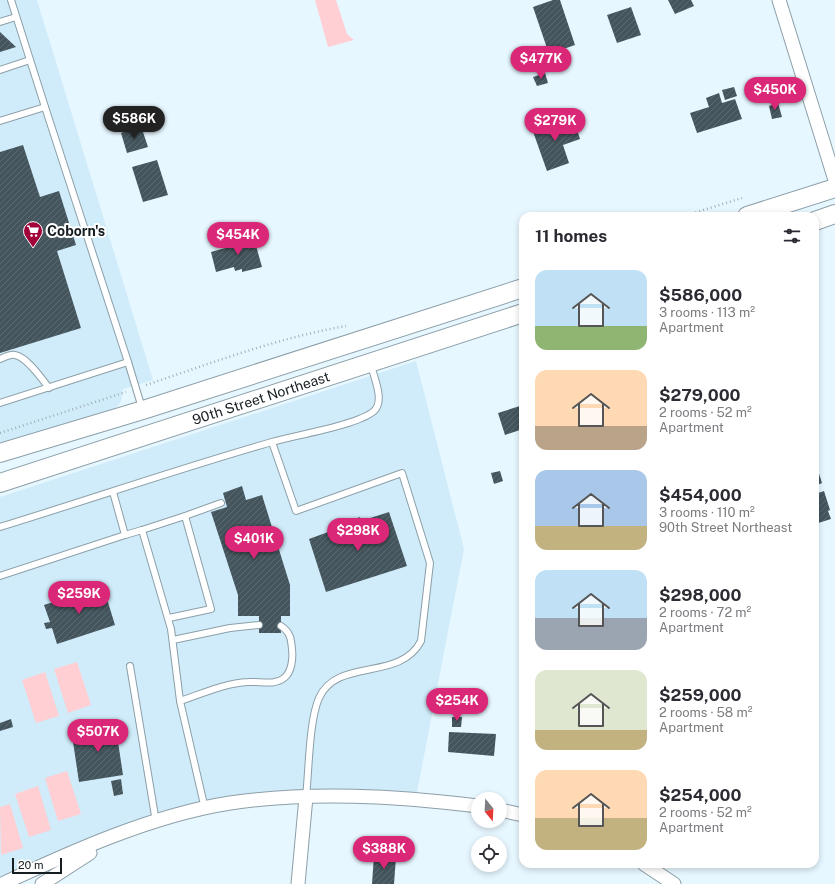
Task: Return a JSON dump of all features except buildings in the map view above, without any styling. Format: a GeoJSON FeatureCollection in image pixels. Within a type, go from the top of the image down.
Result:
{"type":"FeatureCollection","features":[{"type":"Feature","properties":{"kind":"main road"},"geometry":{"type":"LineString","coordinates":[[760,212],[835,188]]}},
{"type":"Feature","properties":{"kind":"main road"},"geometry":{"type":"LineString","coordinates":[[819,220],[835,214]]}},
{"type":"Feature","properties":{"kind":"main road","name":"90th Street Northeast"},"geometry":{"type":"LineString","coordinates":[[0,452],[143,410],[519,289]]}},
{"type":"Feature","properties":{"kind":"main road","name":"90th Street Northeast"},"geometry":{"type":"LineString","coordinates":[[0,483],[519,314]]}},
{"type":"Feature","properties":{"kind":"street"},"geometry":{"type":"LineString","coordinates":[[779,0],[835,180]]}},
{"type":"Feature","properties":{"kind":"street"},"geometry":{"type":"LineString","coordinates":[[2,884],[115,836],[156,822],[230,804],[306,797],[384,797],[471,805]]}},
{"type":"Feature","properties":{"kind":"street"},"geometry":{"type":"LineString","coordinates":[[298,884],[306,797]]}},
{"type":"Feature","properties":{"kind":"street"},"geometry":{"type":"LineString","coordinates":[[507,812],[519,814]]}},
{"type":"Feature","properties":{"kind":"street"},"geometry":{"type":"LineString","coordinates":[[42,884],[115,836]]}},
{"type":"Feature","properties":{"kind":"street"},"geometry":{"type":"LineString","coordinates":[[650,868],[674,884]]}},
{"type":"Feature","properties":{"kind":"lane"},"geometry":{"type":"LineString","coordinates":[[11,0],[143,410]]}},
{"type":"Feature","properties":{"kind":"lane"},"geometry":{"type":"LineString","coordinates":[[0,22],[16,17]]}},
{"type":"Feature","properties":{"kind":"lane"},"geometry":{"type":"LineString","coordinates":[[0,70],[30,60]]}},
{"type":"Feature","properties":{"kind":"lane"},"geometry":{"type":"LineString","coordinates":[[0,121],[45,107]]}},
{"type":"Feature","properties":{"kind":"lane"},"geometry":{"type":"LineString","coordinates":[[0,358],[16,355],[21,358],[31,366],[49,388]]}},
{"type":"Feature","properties":{"kind":"lane"},"geometry":{"type":"LineString","coordinates":[[0,404],[128,362]]}},
{"type":"Feature","properties":{"kind":"lane"},"geometry":{"type":"LineString","coordinates":[[0,527],[272,442],[361,419],[374,411],[378,405],[378,396],[370,363]]}},
{"type":"Feature","properties":{"kind":"lane"},"geometry":{"type":"LineString","coordinates":[[272,442],[296,511],[402,473],[430,563],[421,641],[416,651],[405,659],[392,665],[338,678],[326,687],[320,696],[314,710],[306,797]]}},
{"type":"Feature","properties":{"kind":"lane"},"geometry":{"type":"LineString","coordinates":[[113,492],[125,536]]}},
{"type":"Feature","properties":{"kind":"lane"},"geometry":{"type":"LineString","coordinates":[[0,576],[125,536],[221,503]]}},
{"type":"Feature","properties":{"kind":"lane"},"geometry":{"type":"LineString","coordinates":[[169,618],[211,609],[185,516]]}},
{"type":"Feature","properties":{"kind":"lane"},"geometry":{"type":"LineString","coordinates":[[142,530],[169,618],[180,701],[205,809]]}},
{"type":"Feature","properties":{"kind":"lane"},"geometry":{"type":"LineString","coordinates":[[172,640],[230,628],[259,625]]}},
{"type":"Feature","properties":{"kind":"lane"},"geometry":{"type":"LineString","coordinates":[[180,701],[234,684],[248,682],[276,682],[284,679],[290,668],[293,656],[290,635],[287,630],[280,626]]}},
{"type":"Feature","properties":{"kind":"lane"},"geometry":{"type":"LineString","coordinates":[[130,666],[156,822]]}},
{"type":"Feature","properties":{"kind":"path"},"geometry":{"type":"LineString","coordinates":[[158,381],[305,333],[347,325]]}},
{"type":"Feature","properties":{"kind":"path"},"geometry":{"type":"LineString","coordinates":[[0,433],[124,392]]}},
{"type":"Feature","properties":{"kind":"shaded area"},"geometry":{"type":"Polygon","coordinates":[[[0,0],[37,0],[153,380],[123,389],[121,402],[111,413],[0,447],[0,0]]]}},
{"type":"Feature","properties":{"kind":"shaded area"},"geometry":{"type":"Polygon","coordinates":[[[315,0],[336,0],[347,34],[354,40],[328,47],[315,0]]]}},
{"type":"Feature","properties":{"kind":"shaded area"},"geometry":{"type":"Polygon","coordinates":[[[416,361],[464,549],[417,792],[337,789],[250,794],[185,807],[0,881],[0,497],[416,361]]]}},
{"type":"Feature","properties":{"kind":"shaded area"},"geometry":{"type":"Polygon","coordinates":[[[77,662],[91,705],[68,713],[54,669],[77,662]]]}},
{"type":"Feature","properties":{"kind":"shaded area"},"geometry":{"type":"Polygon","coordinates":[[[45,672],[59,716],[36,723],[22,680],[45,672]]]}},
{"type":"Feature","properties":{"kind":"shaded area"},"geometry":{"type":"Polygon","coordinates":[[[67,771],[81,814],[58,821],[45,778],[67,771]]]}},
{"type":"Feature","properties":{"kind":"shaded area"},"geometry":{"type":"Polygon","coordinates":[[[38,786],[51,830],[29,837],[15,794],[38,786]]]}},
{"type":"Feature","properties":{"kind":"shaded area"},"geometry":{"type":"Polygon","coordinates":[[[10,804],[23,848],[1,855],[0,807],[10,804]]]}},
{"type":"Feature","properties":{"kind":"place","name":"Coborn's"},"geometry":{"type":"Point","coordinates":[33,248]}}]}
